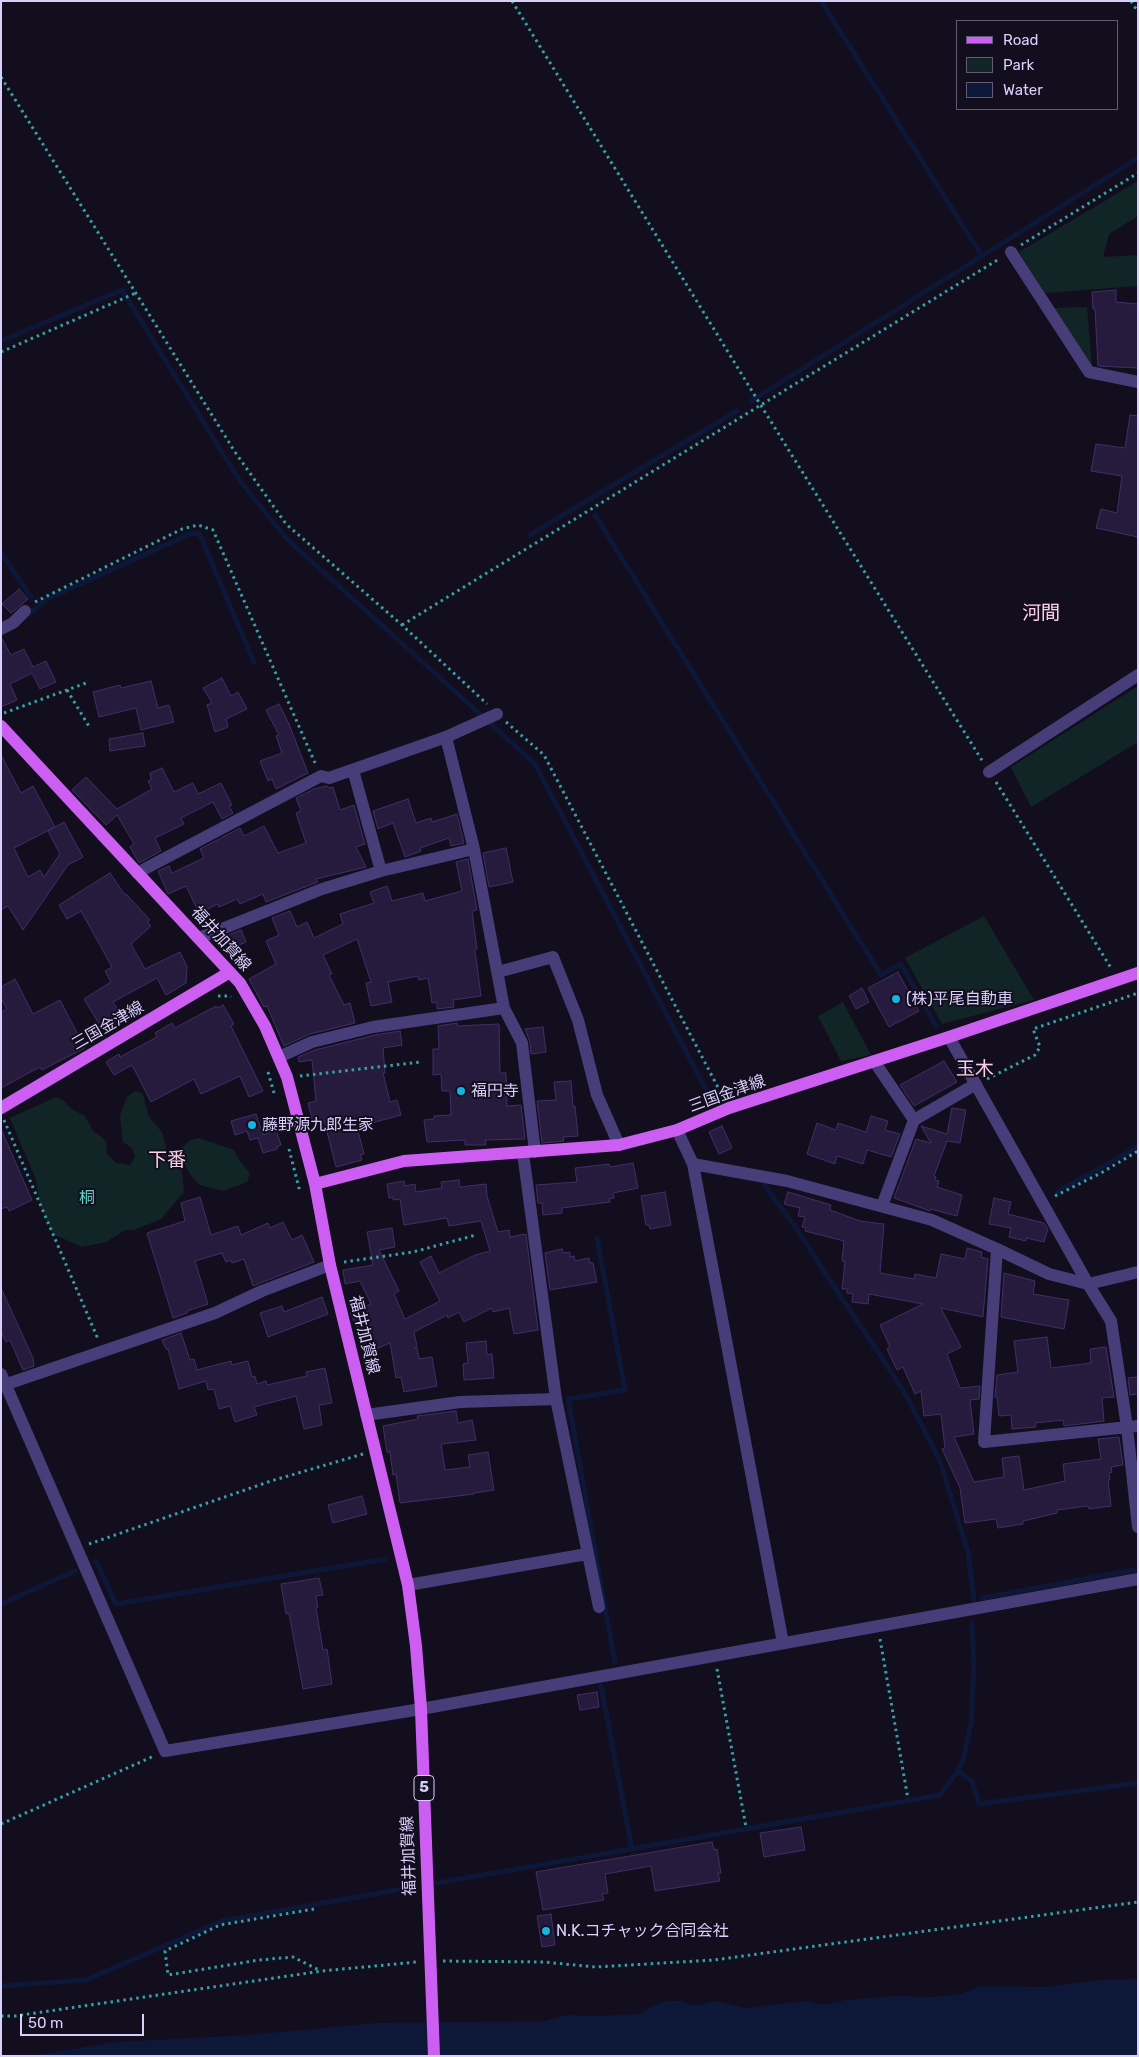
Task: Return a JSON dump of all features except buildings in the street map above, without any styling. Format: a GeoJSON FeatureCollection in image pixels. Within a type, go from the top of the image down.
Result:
{"type":"FeatureCollection","features":[{"type":"Feature","properties":{"kind":"main road","name":"福井加賀線"},"geometry":{"type":"LineString","coordinates":[[1,726],[230,972],[250,998],[287,1077],[336,1264],[366,1415],[408,1585],[421,1709],[434,2056]]}},
{"type":"Feature","properties":{"kind":"main road","name":"三国金津線"},"geometry":{"type":"LineString","coordinates":[[1,1108],[230,972]]}},
{"type":"Feature","properties":{"kind":"main road","name":"三国金津線"},"geometry":{"type":"LineString","coordinates":[[315,1184],[404,1161],[620,1145],[677,1130],[729,1108],[949,1037],[1138,973]]}},
{"type":"Feature","properties":{"kind":"street"},"geometry":{"type":"LineString","coordinates":[[1011,252],[1089,372],[1138,382]]}},
{"type":"Feature","properties":{"kind":"street"},"geometry":{"type":"LineString","coordinates":[[1,629],[13,622],[25,611]]}},
{"type":"Feature","properties":{"kind":"street"},"geometry":{"type":"LineString","coordinates":[[990,772],[1138,675]]}},
{"type":"Feature","properties":{"kind":"street"},"geometry":{"type":"LineString","coordinates":[[137,873],[321,776],[329,778],[353,770],[446,737],[497,714]]}},
{"type":"Feature","properties":{"kind":"street"},"geometry":{"type":"LineString","coordinates":[[446,737],[474,849],[504,1008],[522,1043],[529,1153],[556,1399],[598,1607]]}},
{"type":"Feature","properties":{"kind":"street"},"geometry":{"type":"LineString","coordinates":[[353,770],[381,871]]}},
{"type":"Feature","properties":{"kind":"street"},"geometry":{"type":"LineString","coordinates":[[200,938],[322,889],[381,871],[474,849]]}},
{"type":"Feature","properties":{"kind":"street"},"geometry":{"type":"LineString","coordinates":[[498,972],[553,957],[578,1020],[597,1095],[620,1145]]}},
{"type":"Feature","properties":{"kind":"street"},"geometry":{"type":"LineString","coordinates":[[279,1057],[312,1042],[373,1027],[504,1008]]}},
{"type":"Feature","properties":{"kind":"street"},"geometry":{"type":"LineString","coordinates":[[949,1037],[1088,1284],[1111,1321],[1132,1426],[1138,1527]]}},
{"type":"Feature","properties":{"kind":"street"},"geometry":{"type":"LineString","coordinates":[[874,1060],[914,1120]]}},
{"type":"Feature","properties":{"kind":"street"},"geometry":{"type":"LineString","coordinates":[[882,1206],[914,1120],[976,1084]]}},
{"type":"Feature","properties":{"kind":"street"},"geometry":{"type":"LineString","coordinates":[[677,1130],[693,1164],[783,1642]]}},
{"type":"Feature","properties":{"kind":"street"},"geometry":{"type":"LineString","coordinates":[[693,1164],[761,1176],[932,1220],[1049,1274],[1088,1284],[1138,1272]]}},
{"type":"Feature","properties":{"kind":"street"},"geometry":{"type":"LineString","coordinates":[[997,1249],[984,1442],[1132,1426]]}},
{"type":"Feature","properties":{"kind":"street"},"geometry":{"type":"LineString","coordinates":[[336,1264],[262,1291],[215,1313],[3,1382],[165,1751],[421,1709],[783,1642],[1138,1580]]}},
{"type":"Feature","properties":{"kind":"street"},"geometry":{"type":"LineString","coordinates":[[366,1415],[460,1402],[556,1399]]}},
{"type":"Feature","properties":{"kind":"street"},"geometry":{"type":"LineString","coordinates":[[408,1585],[588,1554]]}},
{"type":"Feature","properties":{"kind":"path"},"geometry":{"type":"LineString","coordinates":[[512,1],[1118,980]]}},
{"type":"Feature","properties":{"kind":"path"},"geometry":{"type":"LineString","coordinates":[[1131,1],[1138,12]]}},
{"type":"Feature","properties":{"kind":"path"},"geometry":{"type":"LineString","coordinates":[[1,78],[235,452],[286,524],[402,625],[544,755],[729,1108]]}},
{"type":"Feature","properties":{"kind":"path"},"geometry":{"type":"LineString","coordinates":[[402,625],[1138,173]]}},
{"type":"Feature","properties":{"kind":"path"},"geometry":{"type":"LineString","coordinates":[[1,352],[136,293]]}},
{"type":"Feature","properties":{"kind":"path"},"geometry":{"type":"LineString","coordinates":[[25,611],[38,600],[182,529],[198,525],[213,530],[321,776]]}},
{"type":"Feature","properties":{"kind":"path"},"geometry":{"type":"LineString","coordinates":[[1,714],[86,683]]}},
{"type":"Feature","properties":{"kind":"path"},"geometry":{"type":"LineString","coordinates":[[67,690],[90,728]]}},
{"type":"Feature","properties":{"kind":"path"},"geometry":{"type":"LineString","coordinates":[[976,1084],[1035,1055],[1040,1047],[1033,1029],[1138,993]]}},
{"type":"Feature","properties":{"kind":"path"},"geometry":{"type":"LineString","coordinates":[[211,997],[230,996],[234,1004]]}},
{"type":"Feature","properties":{"kind":"path"},"geometry":{"type":"LineString","coordinates":[[287,1077],[420,1062]]}},
{"type":"Feature","properties":{"kind":"path"},"geometry":{"type":"LineString","coordinates":[[266,1067],[277,1101]]}},
{"type":"Feature","properties":{"kind":"path"},"geometry":{"type":"LineString","coordinates":[[1,1112],[103,1350]]}},
{"type":"Feature","properties":{"kind":"path"},"geometry":{"type":"LineString","coordinates":[[289,1148],[301,1196]]}},
{"type":"Feature","properties":{"kind":"path"},"geometry":{"type":"LineString","coordinates":[[1043,1202],[1101,1173],[1138,1151]]}},
{"type":"Feature","properties":{"kind":"path"},"geometry":{"type":"LineString","coordinates":[[336,1264],[413,1252],[476,1236]]}},
{"type":"Feature","properties":{"kind":"path"},"geometry":{"type":"LineString","coordinates":[[76,1548],[271,1481],[375,1450]]}},
{"type":"Feature","properties":{"kind":"path"},"geometry":{"type":"LineString","coordinates":[[880,1639],[908,1799]]}},
{"type":"Feature","properties":{"kind":"path"},"geometry":{"type":"LineString","coordinates":[[717,1670],[746,1827]]}},
{"type":"Feature","properties":{"kind":"path"},"geometry":{"type":"LineString","coordinates":[[1,1824],[165,1751]]}},
{"type":"Feature","properties":{"kind":"path"},"geometry":{"type":"LineString","coordinates":[[1,2016],[15,2016],[322,1971],[429,1961],[544,1962],[596,1967],[714,1960],[1138,1902]]}},
{"type":"Feature","properties":{"kind":"path"},"geometry":{"type":"LineString","coordinates":[[314,1909],[220,1925],[165,1951],[168,1975],[259,1960],[293,1957],[322,1971]]}},
{"type":"Feature","properties":{"kind":"green space"},"geometry":{"type":"Polygon","coordinates":[[[1138,181],[1138,216],[1109,234],[1103,257],[1138,255],[1138,286],[1045,293],[1019,252],[1138,181]]]}},
{"type":"Feature","properties":{"kind":"green space"},"geometry":{"type":"Polygon","coordinates":[[[1087,307],[1092,368],[1053,308],[1087,307]]]}},
{"type":"Feature","properties":{"kind":"green space"},"geometry":{"type":"Polygon","coordinates":[[[1138,686],[1138,742],[1031,807],[1011,767],[1138,686]]]}},
{"type":"Feature","properties":{"kind":"green space"},"geometry":{"type":"Polygon","coordinates":[[[984,916],[1034,1000],[942,1024],[905,958],[984,916]]]}},
{"type":"Feature","properties":{"kind":"green space"},"geometry":{"type":"Polygon","coordinates":[[[843,1002],[871,1055],[841,1061],[818,1016],[843,1002]]]}},
{"type":"Feature","properties":{"kind":"green space","name":"桐"},"geometry":{"type":"Polygon","coordinates":[[[135,1091],[143,1094],[149,1117],[162,1132],[168,1155],[177,1161],[182,1170],[184,1192],[161,1219],[134,1230],[125,1230],[106,1242],[82,1247],[53,1234],[40,1205],[36,1180],[10,1118],[56,1097],[64,1101],[73,1110],[85,1116],[93,1131],[106,1142],[107,1154],[116,1163],[130,1165],[135,1157],[132,1148],[123,1142],[120,1116],[127,1097],[135,1091]]]}},
{"type":"Feature","properties":{"kind":"green space"},"geometry":{"type":"Polygon","coordinates":[[[199,1138],[234,1150],[250,1174],[247,1182],[223,1191],[200,1185],[192,1177],[180,1158],[180,1149],[190,1140],[199,1138]]]}},
{"type":"Feature","properties":{"kind":"water"},"geometry":{"type":"Polygon","coordinates":[[[1138,1979],[1138,2056],[30,2056],[115,2042],[248,2035],[376,2023],[544,2021],[567,2015],[640,2014],[654,2005],[667,2001],[682,2001],[691,2005],[699,2005],[716,2001],[745,2008],[807,2001],[825,2005],[846,2000],[897,1996],[933,1997],[960,1994],[981,1986],[1044,1987],[1099,1980],[1138,1979]]]}},
{"type":"Feature","properties":{"kind":"waterway"},"geometry":{"type":"LineString","coordinates":[[821,1],[982,256],[1138,158]]}},
{"type":"Feature","properties":{"kind":"waterway"},"geometry":{"type":"LineString","coordinates":[[751,401],[982,256]]}},
{"type":"Feature","properties":{"kind":"waterway"},"geometry":{"type":"LineString","coordinates":[[1,341],[122,290],[240,481],[288,540],[535,764],[711,1099]]}},
{"type":"Feature","properties":{"kind":"waterway"},"geometry":{"type":"LineString","coordinates":[[530,535],[737,411]]}},
{"type":"Feature","properties":{"kind":"waterway"},"geometry":{"type":"LineString","coordinates":[[595,515],[881,975],[901,964],[936,1026]]}},
{"type":"Feature","properties":{"kind":"waterway"},"geometry":{"type":"LineString","coordinates":[[27,615],[47,599],[192,533],[198,534],[254,662]]}},
{"type":"Feature","properties":{"kind":"waterway"},"geometry":{"type":"LineString","coordinates":[[1,553],[31,597]]}},
{"type":"Feature","properties":{"kind":"waterway"},"geometry":{"type":"LineString","coordinates":[[1057,1192],[1138,1147]]}},
{"type":"Feature","properties":{"kind":"waterway"},"geometry":{"type":"LineString","coordinates":[[765,1186],[797,1229],[888,1367],[907,1397],[933,1447],[941,1464],[968,1552],[974,1600]]}},
{"type":"Feature","properties":{"kind":"waterway"},"geometry":{"type":"LineString","coordinates":[[597,1238],[625,1390],[568,1399],[615,1663]]}},
{"type":"Feature","properties":{"kind":"waterway"},"geometry":{"type":"LineString","coordinates":[[96,1561],[116,1604],[386,1559]]}},
{"type":"Feature","properties":{"kind":"waterway"},"geometry":{"type":"LineString","coordinates":[[982,1598],[1134,1570]]}},
{"type":"Feature","properties":{"kind":"waterway"},"geometry":{"type":"LineString","coordinates":[[1,1604],[75,1571]]}},
{"type":"Feature","properties":{"kind":"waterway"},"geometry":{"type":"LineString","coordinates":[[958,1771],[964,1757],[971,1723],[974,1666],[972,1623]]}},
{"type":"Feature","properties":{"kind":"waterway"},"geometry":{"type":"LineString","coordinates":[[601,1686],[632,1849]]}},
{"type":"Feature","properties":{"kind":"waterway"},"geometry":{"type":"LineString","coordinates":[[437,1883],[940,1795],[958,1771],[972,1781],[979,1804],[1138,1783]]}},
{"type":"Feature","properties":{"kind":"waterway"},"geometry":{"type":"LineString","coordinates":[[1,1986],[86,1980],[222,1921],[402,1889]]}},
{"type":"Feature","properties":{"kind":"place","name":"(株)平尾自動車"},"geometry":{"type":"Point","coordinates":[896,999]}},
{"type":"Feature","properties":{"kind":"place","name":"福円寺"},"geometry":{"type":"Point","coordinates":[461,1091]}},
{"type":"Feature","properties":{"kind":"place","name":"藤野源九郎生家"},"geometry":{"type":"Point","coordinates":[252,1125]}},
{"type":"Feature","properties":{"kind":"place","name":"N.K.コチャック合同会社"},"geometry":{"type":"Point","coordinates":[546,1931]}},
{"type":"Feature","properties":{"kind":"district","name":"河間"},"geometry":{"type":"Point","coordinates":[1041,614]}},
{"type":"Feature","properties":{"kind":"district","name":"玉木"},"geometry":{"type":"Point","coordinates":[975,1070]}},
{"type":"Feature","properties":{"kind":"district","name":"下番"},"geometry":{"type":"Point","coordinates":[167,1161]}}]}
